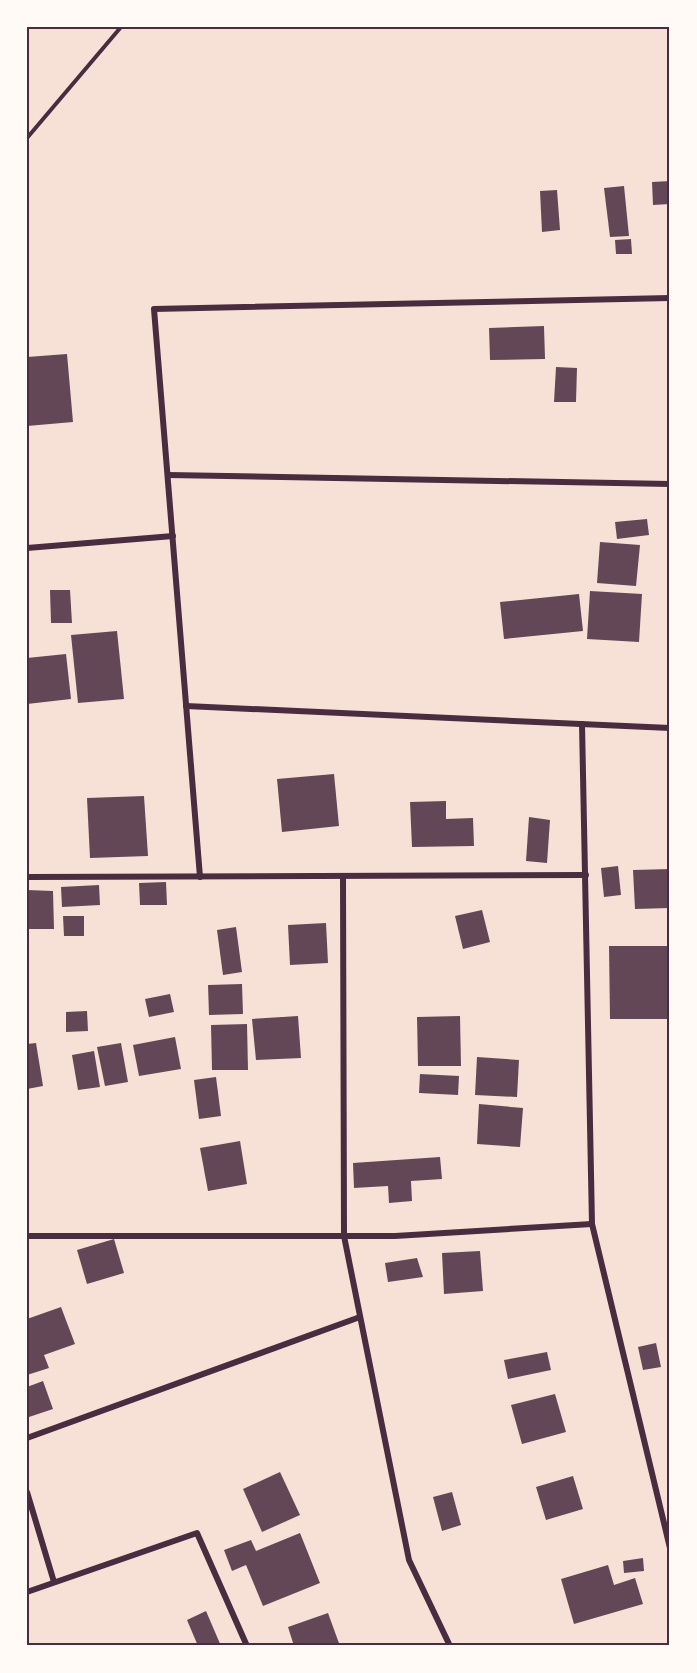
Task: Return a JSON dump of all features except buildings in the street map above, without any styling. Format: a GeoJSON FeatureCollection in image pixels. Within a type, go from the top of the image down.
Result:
{"type":"FeatureCollection","features":[{"type":"Feature","properties":{"kind":"street"},"geometry":{"type":"LineString","coordinates":[[200,877],[154,309],[670,298]]}},
{"type":"Feature","properties":{"kind":"street"},"geometry":{"type":"LineString","coordinates":[[168,475],[670,484]]}},
{"type":"Feature","properties":{"kind":"street"},"geometry":{"type":"LineString","coordinates":[[27,548],[173,537]]}},
{"type":"Feature","properties":{"kind":"street"},"geometry":{"type":"LineString","coordinates":[[186,706],[670,728]]}},
{"type":"Feature","properties":{"kind":"street"},"geometry":{"type":"LineString","coordinates":[[582,724],[592,1224],[670,1548]]}},
{"type":"Feature","properties":{"kind":"street"},"geometry":{"type":"LineString","coordinates":[[27,877],[586,875]]}},
{"type":"Feature","properties":{"kind":"street"},"geometry":{"type":"LineString","coordinates":[[343,876],[344,1236],[409,1560],[450,1646]]}},
{"type":"Feature","properties":{"kind":"street"},"geometry":{"type":"LineString","coordinates":[[27,1236],[395,1236],[592,1224]]}},
{"type":"Feature","properties":{"kind":"street"},"geometry":{"type":"LineString","coordinates":[[27,1438],[360,1317]]}},
{"type":"Feature","properties":{"kind":"street"},"geometry":{"type":"LineString","coordinates":[[27,1492],[54,1582]]}},
{"type":"Feature","properties":{"kind":"street"},"geometry":{"type":"LineString","coordinates":[[27,1592],[197,1533],[247,1646]]}},
{"type":"Feature","properties":{"kind":"path"},"geometry":{"type":"LineString","coordinates":[[27,138],[121,27]]}}]}
